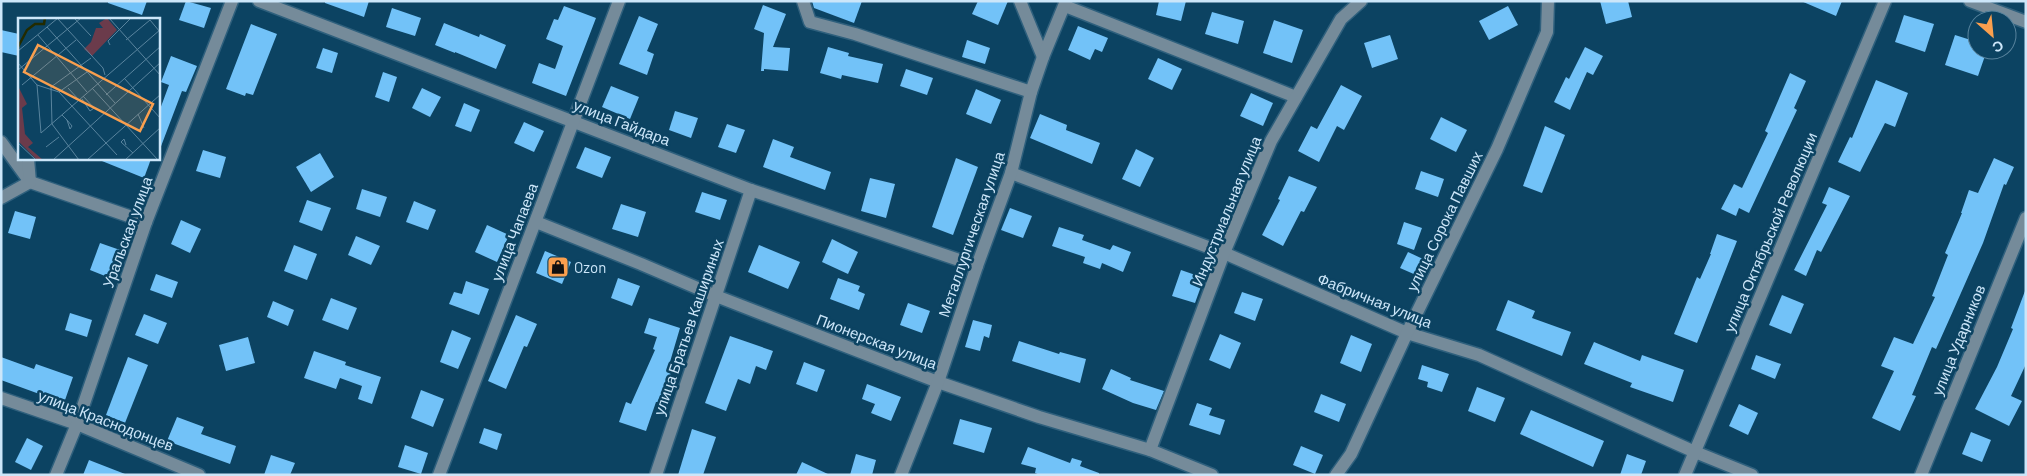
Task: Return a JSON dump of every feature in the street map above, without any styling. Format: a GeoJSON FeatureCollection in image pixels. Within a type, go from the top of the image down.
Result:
{"type":"FeatureCollection","features":[{"type":"Feature","properties":{"kind":"street","name":"Уральская улица"},"geometry":{"type":"LineString","coordinates":[[56,475],[77,424],[146,222],[232,1]]}},
{"type":"Feature","properties":{"kind":"street","name":"улица Гайдара"},"geometry":{"type":"LineString","coordinates":[[259,1],[573,120],[751,190],[977,266]]}},
{"type":"Feature","properties":{"kind":"street","name":"улица Чапаева"},"geometry":{"type":"LineString","coordinates":[[439,475],[619,1]]}},
{"type":"Feature","properties":{"kind":"street"},"geometry":{"type":"LineString","coordinates":[[803,1],[810,22],[855,34],[1031,92]]}},
{"type":"Feature","properties":{"kind":"street"},"geometry":{"type":"LineString","coordinates":[[1020,1],[1042,57]]}},
{"type":"Feature","properties":{"kind":"street","name":"Индустриальная улица"},"geometry":{"type":"LineString","coordinates":[[1150,450],[1224,253],[1271,141],[1341,19],[1361,1]]}},
{"type":"Feature","properties":{"kind":"street","name":"улица Сорока Павших"},"geometry":{"type":"LineString","coordinates":[[1336,475],[1351,454],[1407,333],[1497,148],[1547,32],[1548,1]]}},
{"type":"Feature","properties":{"kind":"street","name":"улица Октябрьской Революции"},"geometry":{"type":"LineString","coordinates":[[1685,475],[1885,1]]}},
{"type":"Feature","properties":{"kind":"street"},"geometry":{"type":"LineString","coordinates":[[1970,1],[2026,22]]}},
{"type":"Feature","properties":{"kind":"street"},"geometry":{"type":"LineString","coordinates":[[1066,4],[1296,97]]}},
{"type":"Feature","properties":{"kind":"street","name":"Металлургическая улица"},"geometry":{"type":"LineString","coordinates":[[901,475],[938,382],[1011,172],[1031,92],[1042,57],[1066,4]]}},
{"type":"Feature","properties":{"kind":"street"},"geometry":{"type":"LineString","coordinates":[[1,142],[30,182],[146,222]]}},
{"type":"Feature","properties":{"kind":"street"},"geometry":{"type":"LineString","coordinates":[[28,160],[30,182]]}},
{"type":"Feature","properties":{"kind":"street","name":"Фабричная улица"},"geometry":{"type":"LineString","coordinates":[[1011,172],[1224,253],[1407,333],[1479,355],[1695,452],[1752,475]]}},
{"type":"Feature","properties":{"kind":"street"},"geometry":{"type":"LineString","coordinates":[[1,198],[30,182]]}},
{"type":"Feature","properties":{"kind":"street","name":"улица Братьев Кашириных"},"geometry":{"type":"LineString","coordinates":[[656,475],[751,190]]}},
{"type":"Feature","properties":{"kind":"street","name":"улица Ударников"},"geometry":{"type":"LineString","coordinates":[[1921,475],[2026,218]]}},
{"type":"Feature","properties":{"kind":"street","name":"Пионерская улица"},"geometry":{"type":"LineString","coordinates":[[536,222],[716,296],[938,382],[1039,417],[1150,450],[1212,475]]}},
{"type":"Feature","properties":{"kind":"street","name":"улица Краснодонцев"},"geometry":{"type":"LineString","coordinates":[[1,398],[77,424],[199,475]]}},
{"type":"Feature","properties":{"kind":"building"},"geometry":{"type":"Polygon","coordinates":[[[108,1],[147,1],[142,15],[108,3],[108,1]]]}},
{"type":"Feature","properties":{"kind":"building"},"geometry":{"type":"Polygon","coordinates":[[[186,1],[211,8],[204,28],[179,20],[186,1]]]}},
{"type":"Feature","properties":{"kind":"building"},"geometry":{"type":"Polygon","coordinates":[[[325,1],[369,1],[364,17],[325,3],[325,1]]]}},
{"type":"Feature","properties":{"kind":"building"},"geometry":{"type":"Polygon","coordinates":[[[812,1],[862,1],[854,23],[814,8],[812,1]]]}},
{"type":"Feature","properties":{"kind":"building"},"geometry":{"type":"Polygon","coordinates":[[[978,1],[1008,1],[998,25],[972,14],[978,1]]]}},
{"type":"Feature","properties":{"kind":"building"},"geometry":{"type":"Polygon","coordinates":[[[1159,1],[1186,1],[1181,21],[1156,15],[1159,1]]]}},
{"type":"Feature","properties":{"kind":"building"},"geometry":{"type":"Polygon","coordinates":[[[1600,1],[1628,1],[1632,17],[1606,24],[1600,1]]]}},
{"type":"Feature","properties":{"kind":"building"},"geometry":{"type":"Polygon","coordinates":[[[1801,1],[1842,1],[1836,16],[1801,1]]]}},
{"type":"Feature","properties":{"kind":"building"},"geometry":{"type":"Polygon","coordinates":[[[763,5],[786,14],[773,47],[790,48],[788,71],[764,69],[764,71],[761,71],[764,33],[754,29],[763,5]]]}},
{"type":"Feature","properties":{"kind":"building"},"geometry":{"type":"Polygon","coordinates":[[[564,6],[596,18],[566,96],[532,83],[539,63],[555,69],[563,46],[546,39],[554,19],[558,20],[564,6]]]}},
{"type":"Feature","properties":{"kind":"building"},"geometry":{"type":"Polygon","coordinates":[[[1508,6],[1518,25],[1489,40],[1479,21],[1508,6]]]}},
{"type":"Feature","properties":{"kind":"building"},"geometry":{"type":"Polygon","coordinates":[[[392,8],[421,18],[415,36],[386,27],[392,8]]]}},
{"type":"Feature","properties":{"kind":"building"},"geometry":{"type":"Polygon","coordinates":[[[1212,12],[1244,21],[1238,44],[1205,34],[1212,12]]]}},
{"type":"Feature","properties":{"kind":"building"},"geometry":{"type":"Polygon","coordinates":[[[1904,15],[1934,24],[1925,52],[1895,42],[1904,15]]]}},
{"type":"Feature","properties":{"kind":"building"},"geometry":{"type":"Polygon","coordinates":[[[639,16],[658,24],[647,51],[654,54],[647,75],[619,64],[639,16]]]}},
{"type":"Feature","properties":{"kind":"building"},"geometry":{"type":"Polygon","coordinates":[[[1274,20],[1303,30],[1292,63],[1263,53],[1274,20]]]}},
{"type":"Feature","properties":{"kind":"building"},"geometry":{"type":"Polygon","coordinates":[[[444,23],[479,37],[480,34],[506,45],[496,69],[435,45],[444,23]]]}},
{"type":"Feature","properties":{"kind":"building"},"geometry":{"type":"Polygon","coordinates":[[[251,24],[277,34],[253,95],[246,93],[245,96],[226,89],[251,24]]]}},
{"type":"Feature","properties":{"kind":"building"},"geometry":{"type":"Polygon","coordinates":[[[1078,26],[1108,38],[1102,52],[1095,49],[1090,60],[1068,50],[1078,26]]]}},
{"type":"Feature","properties":{"kind":"building"},"geometry":{"type":"Polygon","coordinates":[[[1,30],[18,34],[18,56],[1,52],[1,30]]]}},
{"type":"Feature","properties":{"kind":"building"},"geometry":{"type":"Polygon","coordinates":[[[1390,35],[1398,59],[1372,68],[1364,43],[1390,35]]]}},
{"type":"Feature","properties":{"kind":"building"},"geometry":{"type":"Polygon","coordinates":[[[1955,35],[1967,39],[1967,60],[1984,60],[1978,76],[1945,65],[1955,35]]]}},
{"type":"Feature","properties":{"kind":"building"},"geometry":{"type":"Polygon","coordinates":[[[967,40],[990,48],[985,64],[962,57],[967,40]]]}},
{"type":"Feature","properties":{"kind":"building"},"geometry":{"type":"Polygon","coordinates":[[[828,47],[849,53],[848,56],[883,64],[878,83],[842,75],[841,79],[820,73],[828,47]]]}},
{"type":"Feature","properties":{"kind":"building"},"geometry":{"type":"Polygon","coordinates":[[[1585,47],[1603,56],[1593,75],[1587,72],[1570,110],[1554,102],[1566,77],[1569,79],[1585,47]]]}},
{"type":"Feature","properties":{"kind":"building"},"geometry":{"type":"Polygon","coordinates":[[[323,48],[338,53],[332,73],[316,68],[323,48]]]}},
{"type":"Feature","properties":{"kind":"building"},"geometry":{"type":"Polygon","coordinates":[[[171,56],[197,66],[186,92],[182,91],[160,149],[160,109],[169,85],[161,82],[171,56]]]}},
{"type":"Feature","properties":{"kind":"building"},"geometry":{"type":"Polygon","coordinates":[[[1158,58],[1182,69],[1172,90],[1148,79],[1158,58]]]}},
{"type":"Feature","properties":{"kind":"building"},"geometry":{"type":"Polygon","coordinates":[[[906,69],[933,78],[927,95],[900,86],[906,69]]]}},
{"type":"Feature","properties":{"kind":"building"},"geometry":{"type":"Polygon","coordinates":[[[383,72],[397,77],[389,102],[375,97],[383,72]]]}},
{"type":"Feature","properties":{"kind":"building"},"geometry":{"type":"Polygon","coordinates":[[[1790,73],[1806,81],[1794,108],[1797,110],[1749,213],[1739,208],[1736,216],[1721,209],[1734,184],[1742,188],[1768,133],[1765,131],[1790,73]]]}},
{"type":"Feature","properties":{"kind":"building"},"geometry":{"type":"Polygon","coordinates":[[[1876,80],[1908,93],[1895,127],[1885,123],[1860,172],[1838,162],[1850,137],[1852,138],[1876,80]]]}},
{"type":"Feature","properties":{"kind":"building"},"geometry":{"type":"Polygon","coordinates":[[[1341,85],[1362,96],[1344,130],[1337,126],[1319,162],[1298,151],[1311,126],[1317,129],[1341,85]]]}},
{"type":"Feature","properties":{"kind":"building"},"geometry":{"type":"Polygon","coordinates":[[[611,86],[639,97],[630,119],[602,107],[611,86]]]}},
{"type":"Feature","properties":{"kind":"building"},"geometry":{"type":"Polygon","coordinates":[[[422,88],[441,97],[430,117],[412,108],[422,88]]]}},
{"type":"Feature","properties":{"kind":"building"},"geometry":{"type":"Polygon","coordinates":[[[976,89],[1001,100],[991,124],[966,114],[976,89]]]}},
{"type":"Feature","properties":{"kind":"building"},"geometry":{"type":"Polygon","coordinates":[[[1251,93],[1273,103],[1263,126],[1240,116],[1251,93]]]}},
{"type":"Feature","properties":{"kind":"building"},"geometry":{"type":"Polygon","coordinates":[[[464,103],[480,110],[471,132],[455,126],[464,103]]]}},
{"type":"Feature","properties":{"kind":"building"},"geometry":{"type":"Polygon","coordinates":[[[675,111],[698,118],[691,138],[669,130],[675,111]]]}},
{"type":"Feature","properties":{"kind":"building"},"geometry":{"type":"Polygon","coordinates":[[[1040,114],[1067,125],[1066,130],[1100,143],[1092,164],[1030,138],[1040,114]]]}},
{"type":"Feature","properties":{"kind":"building"},"geometry":{"type":"Polygon","coordinates":[[[1441,117],[1467,130],[1456,152],[1430,139],[1441,117]]]}},
{"type":"Feature","properties":{"kind":"building"},"geometry":{"type":"Polygon","coordinates":[[[524,122],[544,131],[534,152],[514,143],[524,122]]]}},
{"type":"Feature","properties":{"kind":"building"},"geometry":{"type":"Polygon","coordinates":[[[727,124],[745,130],[736,153],[718,147],[727,124]]]}},
{"type":"Feature","properties":{"kind":"building"},"geometry":{"type":"Polygon","coordinates":[[[1545,126],[1565,135],[1542,193],[1523,186],[1545,126]]]}},
{"type":"Feature","properties":{"kind":"building"},"geometry":{"type":"Polygon","coordinates":[[[773,139],[794,147],[790,157],[831,172],[825,190],[763,167],[773,139]]]}},
{"type":"Feature","properties":{"kind":"building"},"geometry":{"type":"Polygon","coordinates":[[[585,147],[611,157],[602,178],[576,168],[585,147]]]}},
{"type":"Feature","properties":{"kind":"building"},"geometry":{"type":"Polygon","coordinates":[[[1136,149],[1154,158],[1140,187],[1122,179],[1136,149]]]}},
{"type":"Feature","properties":{"kind":"building"},"geometry":{"type":"Polygon","coordinates":[[[203,150],[226,157],[220,178],[196,171],[203,150]]]}},
{"type":"Feature","properties":{"kind":"building"},"geometry":{"type":"Polygon","coordinates":[[[320,153],[334,177],[311,192],[296,167],[320,153]]]}},
{"type":"Feature","properties":{"kind":"building"},"geometry":{"type":"Polygon","coordinates":[[[956,158],[978,167],[953,235],[932,227],[956,158]]]}},
{"type":"Feature","properties":{"kind":"building"},"geometry":{"type":"Polygon","coordinates":[[[1994,158],[2014,167],[2006,185],[2004,184],[1983,243],[1936,349],[1932,347],[1912,395],[1916,396],[1900,431],[1872,418],[1894,371],[1881,366],[1894,337],[1913,344],[1935,297],[1932,296],[1948,255],[1945,253],[1962,213],[1969,190],[1978,193],[1994,158]]]}},
{"type":"Feature","properties":{"kind":"building"},"geometry":{"type":"Polygon","coordinates":[[[99,160],[151,160],[144,178],[99,160]]]}},
{"type":"Feature","properties":{"kind":"building"},"geometry":{"type":"Polygon","coordinates":[[[1421,171],[1444,179],[1438,197],[1415,189],[1421,171]]]}},
{"type":"Feature","properties":{"kind":"building"},"geometry":{"type":"Polygon","coordinates":[[[1289,176],[1317,187],[1304,212],[1301,211],[1283,246],[1262,235],[1280,200],[1278,199],[1289,176]]]}},
{"type":"Feature","properties":{"kind":"building"},"geometry":{"type":"Polygon","coordinates":[[[870,178],[895,184],[886,218],[861,211],[870,178]]]}},
{"type":"Feature","properties":{"kind":"building"},"geometry":{"type":"Polygon","coordinates":[[[1829,187],[1850,196],[1821,252],[1817,250],[1806,276],[1794,270],[1827,205],[1822,203],[1829,187]]]}},
{"type":"Feature","properties":{"kind":"building"},"geometry":{"type":"Polygon","coordinates":[[[362,189],[387,197],[380,217],[356,209],[362,189]]]}},
{"type":"Feature","properties":{"kind":"building"},"geometry":{"type":"Polygon","coordinates":[[[702,192],[727,200],[720,220],[695,212],[702,192]]]}},
{"type":"Feature","properties":{"kind":"building"},"geometry":{"type":"Polygon","coordinates":[[[307,200],[331,208],[322,231],[299,222],[307,200]]]}},
{"type":"Feature","properties":{"kind":"building"},"geometry":{"type":"Polygon","coordinates":[[[414,201],[436,210],[428,230],[406,222],[414,201]]]}},
{"type":"Feature","properties":{"kind":"building"},"geometry":{"type":"Polygon","coordinates":[[[621,204],[646,212],[638,237],[612,229],[621,204]]]}},
{"type":"Feature","properties":{"kind":"building"},"geometry":{"type":"Polygon","coordinates":[[[1010,208],[1032,216],[1023,238],[1001,230],[1010,208]]]}},
{"type":"Feature","properties":{"kind":"building"},"geometry":{"type":"Polygon","coordinates":[[[15,211],[36,217],[30,239],[8,233],[15,211]]]}},
{"type":"Feature","properties":{"kind":"building"},"geometry":{"type":"Polygon","coordinates":[[[181,220],[201,229],[190,253],[171,244],[181,220]]]}},
{"type":"Feature","properties":{"kind":"building"},"geometry":{"type":"Polygon","coordinates":[[[1404,222],[1422,228],[1414,250],[1397,244],[1404,222]]]}},
{"type":"Feature","properties":{"kind":"building"},"geometry":{"type":"Polygon","coordinates":[[[487,225],[509,235],[497,262],[475,252],[487,225]]]}},
{"type":"Feature","properties":{"kind":"building"},"geometry":{"type":"Polygon","coordinates":[[[1059,227],[1084,235],[1082,240],[1110,250],[1113,245],[1131,252],[1123,272],[1102,263],[1100,269],[1083,263],[1085,257],[1052,246],[1059,227]]]}},
{"type":"Feature","properties":{"kind":"building"},"geometry":{"type":"Polygon","coordinates":[[[1717,234],[1737,241],[1697,343],[1674,334],[1697,277],[1700,279],[1711,254],[1717,234]]]}},
{"type":"Feature","properties":{"kind":"building"},"geometry":{"type":"Polygon","coordinates":[[[356,236],[380,246],[371,265],[348,255],[356,236]]]}},
{"type":"Feature","properties":{"kind":"building"},"geometry":{"type":"Polygon","coordinates":[[[832,239],[858,252],[848,274],[822,262],[832,239]]]}},
{"type":"Feature","properties":{"kind":"building"},"geometry":{"type":"Polygon","coordinates":[[[100,243],[120,250],[110,278],[90,270],[100,243]]]}},
{"type":"Feature","properties":{"kind":"building"},"geometry":{"type":"Polygon","coordinates":[[[294,245],[317,254],[307,280],[284,271],[294,245]]]}},
{"type":"Feature","properties":{"kind":"building"},"geometry":{"type":"Polygon","coordinates":[[[759,245],[800,262],[788,289],[748,272],[759,245]]]}},
{"type":"Feature","properties":{"kind":"building"},"geometry":{"type":"Polygon","coordinates":[[[545,251],[571,262],[562,284],[536,273],[545,251]]]}},
{"type":"Feature","properties":{"kind":"building"},"geometry":{"type":"Polygon","coordinates":[[[1408,252],[1423,259],[1416,275],[1400,268],[1408,252]]]}},
{"type":"Feature","properties":{"kind":"building"},"geometry":{"type":"Polygon","coordinates":[[[1181,270],[1204,278],[1195,303],[1172,296],[1181,270]]]}},
{"type":"Feature","properties":{"kind":"building"},"geometry":{"type":"Polygon","coordinates":[[[156,274],[178,282],[172,298],[150,290],[156,274]]]}},
{"type":"Feature","properties":{"kind":"building"},"geometry":{"type":"Polygon","coordinates":[[[618,278],[640,286],[632,306],[611,298],[618,278]]]}},
{"type":"Feature","properties":{"kind":"building"},"geometry":{"type":"Polygon","coordinates":[[[838,278],[860,286],[858,291],[865,294],[859,310],[830,299],[838,278]]]}},
{"type":"Feature","properties":{"kind":"building"},"geometry":{"type":"Polygon","coordinates":[[[466,281],[489,289],[479,315],[449,304],[454,292],[462,294],[466,281]]]}},
{"type":"Feature","properties":{"kind":"building"},"geometry":{"type":"Polygon","coordinates":[[[2025,291],[2026,364],[2011,396],[2022,401],[2009,426],[1975,409],[1997,367],[2013,329],[2011,328],[2025,291]]]}},
{"type":"Feature","properties":{"kind":"building"},"geometry":{"type":"Polygon","coordinates":[[[1242,292],[1263,299],[1255,321],[1234,313],[1242,292]]]}},
{"type":"Feature","properties":{"kind":"building"},"geometry":{"type":"Polygon","coordinates":[[[1782,295],[1804,304],[1791,334],[1769,325],[1782,295]]]}},
{"type":"Feature","properties":{"kind":"building"},"geometry":{"type":"Polygon","coordinates":[[[331,298],[357,308],[348,330],[322,320],[331,298]]]}},
{"type":"Feature","properties":{"kind":"building"},"geometry":{"type":"Polygon","coordinates":[[[1508,300],[1535,311],[1532,318],[1571,332],[1562,356],[1496,330],[1508,300]]]}},
{"type":"Feature","properties":{"kind":"building"},"geometry":{"type":"Polygon","coordinates":[[[273,301],[294,310],[288,326],[267,317],[273,301]]]}},
{"type":"Feature","properties":{"kind":"building"},"geometry":{"type":"Polygon","coordinates":[[[908,303],[930,311],[922,333],[900,325],[908,303]]]}},
{"type":"Feature","properties":{"kind":"building"},"geometry":{"type":"Polygon","coordinates":[[[70,313],[92,320],[87,337],[65,330],[70,313]]]}},
{"type":"Feature","properties":{"kind":"building"},"geometry":{"type":"Polygon","coordinates":[[[144,314],[167,323],[158,344],[135,335],[144,314]]]}},
{"type":"Feature","properties":{"kind":"building"},"geometry":{"type":"Polygon","coordinates":[[[516,315],[537,324],[527,347],[524,346],[506,389],[488,381],[516,315]]]}},
{"type":"Feature","properties":{"kind":"building"},"geometry":{"type":"Polygon","coordinates":[[[649,318],[680,328],[667,372],[671,374],[658,402],[656,402],[646,431],[619,422],[626,402],[631,404],[655,350],[653,349],[657,337],[644,333],[649,318]]]}},
{"type":"Feature","properties":{"kind":"building"},"geometry":{"type":"Polygon","coordinates":[[[973,320],[992,325],[989,338],[984,336],[980,351],[965,347],[973,320]]]}},
{"type":"Feature","properties":{"kind":"building"},"geometry":{"type":"Polygon","coordinates":[[[452,330],[471,338],[458,369],[440,362],[452,330]]]}},
{"type":"Feature","properties":{"kind":"building"},"geometry":{"type":"Polygon","coordinates":[[[1220,334],[1241,343],[1230,369],[1209,360],[1220,334]]]}},
{"type":"Feature","properties":{"kind":"building"},"geometry":{"type":"Polygon","coordinates":[[[1351,335],[1372,344],[1361,372],[1340,363],[1351,335]]]}},
{"type":"Feature","properties":{"kind":"building"},"geometry":{"type":"Polygon","coordinates":[[[730,336],[773,351],[766,370],[756,366],[750,384],[738,379],[726,411],[705,403],[730,336]]]}},
{"type":"Feature","properties":{"kind":"building"},"geometry":{"type":"Polygon","coordinates":[[[248,337],[255,363],[226,371],[219,345],[248,337]]]}},
{"type":"Feature","properties":{"kind":"building"},"geometry":{"type":"Polygon","coordinates":[[[1019,341],[1059,354],[1060,352],[1086,359],[1080,383],[1012,361],[1019,341]]]}},
{"type":"Feature","properties":{"kind":"building"},"geometry":{"type":"Polygon","coordinates":[[[1594,342],[1640,361],[1642,355],[1684,370],[1673,402],[1630,387],[1632,383],[1584,364],[1594,342]]]}},
{"type":"Feature","properties":{"kind":"building"},"geometry":{"type":"Polygon","coordinates":[[[314,351],[346,362],[345,365],[381,377],[372,404],[358,399],[362,386],[340,378],[336,389],[304,378],[314,351]]]}},
{"type":"Feature","properties":{"kind":"building"},"geometry":{"type":"Polygon","coordinates":[[[1756,355],[1781,364],[1775,379],[1751,369],[1756,355]]]}},
{"type":"Feature","properties":{"kind":"building"},"geometry":{"type":"Polygon","coordinates":[[[1,357],[34,369],[36,364],[73,377],[64,403],[1,380],[1,357]]]}},
{"type":"Feature","properties":{"kind":"building"},"geometry":{"type":"Polygon","coordinates":[[[128,357],[148,365],[125,423],[106,415],[128,357]]]}},
{"type":"Feature","properties":{"kind":"building"},"geometry":{"type":"Polygon","coordinates":[[[804,362],[825,370],[817,392],[796,384],[804,362]]]}},
{"type":"Feature","properties":{"kind":"building"},"geometry":{"type":"Polygon","coordinates":[[[1422,365],[1449,374],[1442,392],[1427,387],[1428,382],[1418,379],[1422,365]]]}},
{"type":"Feature","properties":{"kind":"building"},"geometry":{"type":"Polygon","coordinates":[[[1111,369],[1131,378],[1130,380],[1164,391],[1156,410],[1133,403],[1102,389],[1111,369]]]}},
{"type":"Feature","properties":{"kind":"building"},"geometry":{"type":"Polygon","coordinates":[[[867,384],[901,397],[891,421],[871,413],[875,404],[862,399],[867,384]]]}},
{"type":"Feature","properties":{"kind":"building"},"geometry":{"type":"Polygon","coordinates":[[[1477,387],[1505,398],[1495,422],[1468,411],[1477,387]]]}},
{"type":"Feature","properties":{"kind":"building"},"geometry":{"type":"Polygon","coordinates":[[[421,390],[444,399],[433,427],[411,418],[421,390]]]}},
{"type":"Feature","properties":{"kind":"building"},"geometry":{"type":"Polygon","coordinates":[[[1321,394],[1346,404],[1339,422],[1314,412],[1321,394]]]}},
{"type":"Feature","properties":{"kind":"building"},"geometry":{"type":"Polygon","coordinates":[[[1197,403],[1212,408],[1209,415],[1225,420],[1220,435],[1189,425],[1197,403]]]}},
{"type":"Feature","properties":{"kind":"building"},"geometry":{"type":"Polygon","coordinates":[[[1739,404],[1758,413],[1748,435],[1729,426],[1739,404]]]}},
{"type":"Feature","properties":{"kind":"building"},"geometry":{"type":"Polygon","coordinates":[[[1531,410],[1604,441],[1593,467],[1520,434],[1531,410]]]}},
{"type":"Feature","properties":{"kind":"building"},"geometry":{"type":"Polygon","coordinates":[[[177,417],[204,427],[201,434],[236,446],[230,464],[167,441],[177,417]]]}},
{"type":"Feature","properties":{"kind":"building"},"geometry":{"type":"Polygon","coordinates":[[[960,419],[992,428],[984,453],[953,444],[960,419]]]}},
{"type":"Feature","properties":{"kind":"building"},"geometry":{"type":"Polygon","coordinates":[[[484,428],[502,434],[497,450],[479,443],[484,428]]]}},
{"type":"Feature","properties":{"kind":"building"},"geometry":{"type":"Polygon","coordinates":[[[692,429],[716,437],[703,475],[678,475],[692,429]]]}},
{"type":"Feature","properties":{"kind":"building"},"geometry":{"type":"Polygon","coordinates":[[[1971,432],[1991,440],[1982,462],[1962,454],[1971,432]]]}},
{"type":"Feature","properties":{"kind":"building"},"geometry":{"type":"Polygon","coordinates":[[[27,438],[43,446],[31,470],[15,462],[27,438]]]}},
{"type":"Feature","properties":{"kind":"building"},"geometry":{"type":"Polygon","coordinates":[[[405,445],[428,453],[421,474],[398,467],[405,445]]]}},
{"type":"Feature","properties":{"kind":"building"},"geometry":{"type":"Polygon","coordinates":[[[1301,446],[1323,455],[1315,474],[1293,465],[1301,446]]]}},
{"type":"Feature","properties":{"kind":"building"},"geometry":{"type":"Polygon","coordinates":[[[1028,447],[1070,463],[1072,458],[1082,461],[1080,466],[1099,473],[1099,475],[1040,475],[1035,473],[1036,468],[1021,464],[1028,447]]]}},
{"type":"Feature","properties":{"kind":"building"},"geometry":{"type":"Polygon","coordinates":[[[856,454],[876,460],[872,475],[850,475],[856,454]]]}},
{"type":"Feature","properties":{"kind":"building"},"geometry":{"type":"Polygon","coordinates":[[[1627,454],[1646,461],[1641,475],[1620,475],[1627,454]]]}},
{"type":"Feature","properties":{"kind":"building"},"geometry":{"type":"Polygon","coordinates":[[[271,455],[295,463],[290,475],[264,475],[271,455]]]}},
{"type":"Feature","properties":{"kind":"building"},"geometry":{"type":"Polygon","coordinates":[[[89,460],[125,474],[125,475],[83,475],[89,460]]]}},
{"type":"Feature","properties":{"kind":"building"},"geometry":{"type":"Polygon","coordinates":[[[802,462],[830,475],[796,475],[802,462]]]}},
{"type":"Feature","properties":{"kind":"place","name":"Ozon"},"geometry":{"type":"Point","coordinates":[558,267]}}]}
